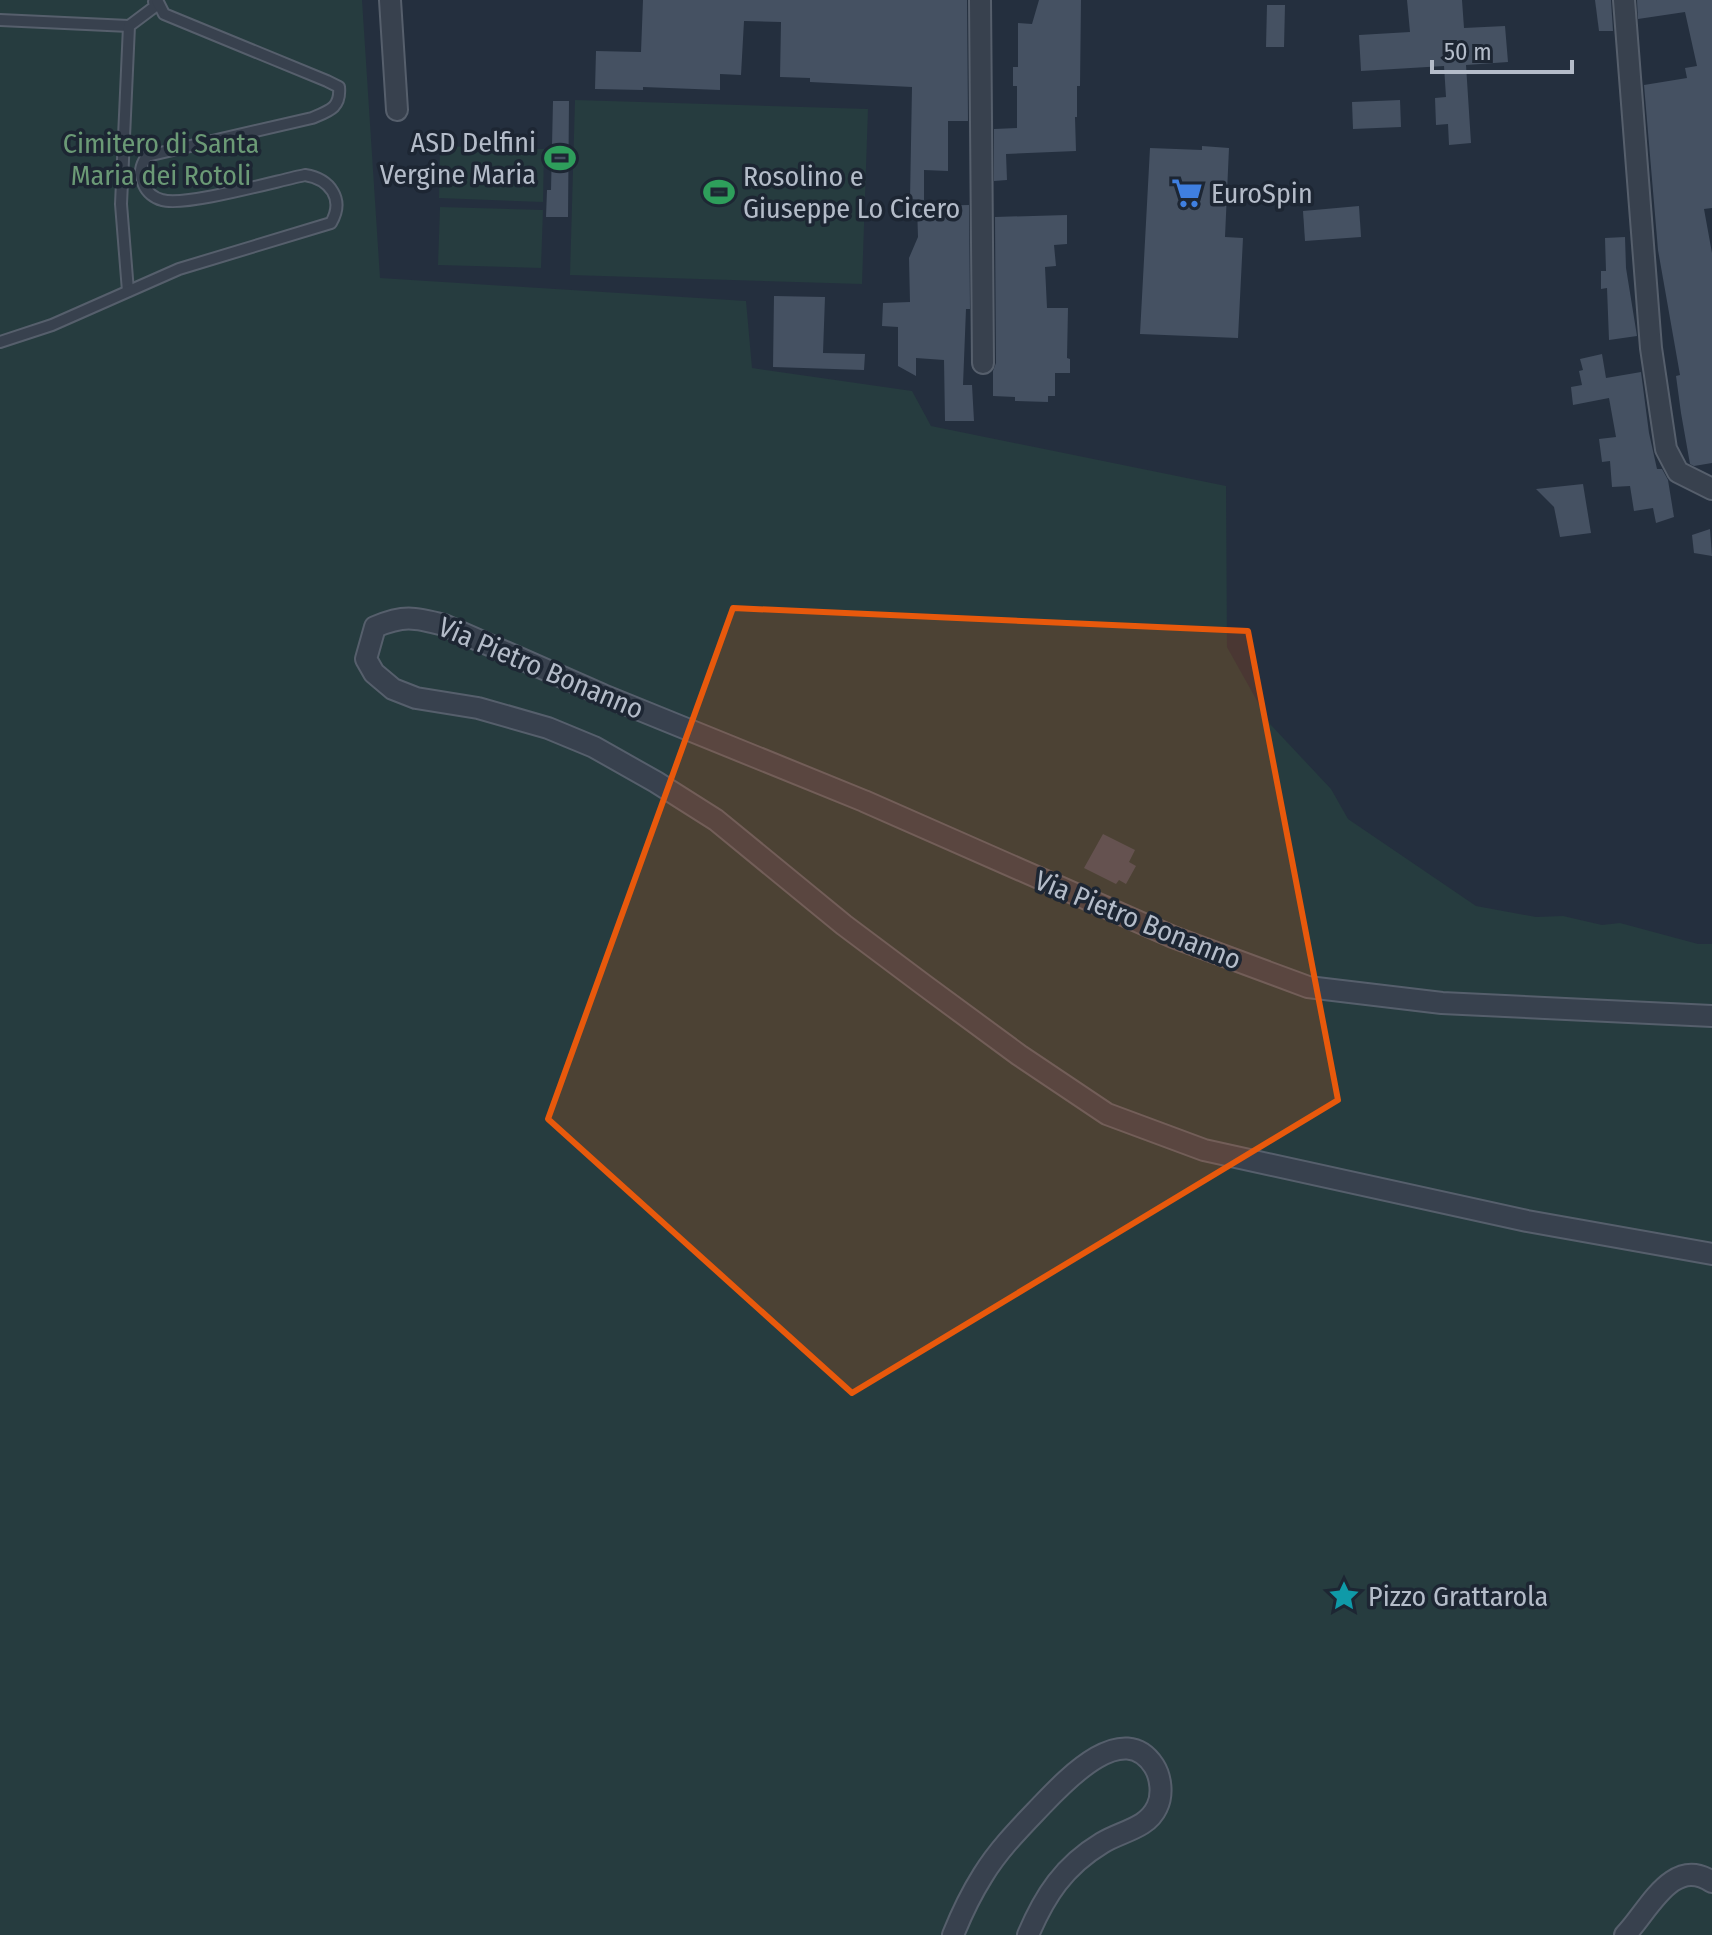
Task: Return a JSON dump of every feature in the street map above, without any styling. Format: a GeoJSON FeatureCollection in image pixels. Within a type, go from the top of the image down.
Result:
{"type":"FeatureCollection","features":[{"type":"Feature","properties":{"kind":"street"},"geometry":{"type":"LineString","coordinates":[[390,0],[397,110]]}},
{"type":"Feature","properties":{"kind":"street"},"geometry":{"type":"LineString","coordinates":[[980,0],[983,363]]}},
{"type":"Feature","properties":{"kind":"street"},"geometry":{"type":"LineString","coordinates":[[1624,0],[1651,348],[1666,449],[1678,472],[1712,489]]}},
{"type":"Feature","properties":{"kind":"street","name":"Via Pietro Bonanno"},"geometry":{"type":"LineString","coordinates":[[1712,1016],[1442,1003],[1308,987],[1173,937],[849,795],[603,695],[444,625],[418,618],[393,619],[375,627],[368,643],[366,659],[374,673],[393,689],[416,698],[478,708],[548,728],[594,747],[716,820],[844,925],[1019,1055],[1107,1114],[1204,1150],[1527,1221],[1712,1254]]}},
{"type":"Feature","properties":{"kind":"street"},"geometry":{"type":"LineString","coordinates":[[953,1935],[982,1876],[1005,1844],[1071,1776],[1092,1759],[1108,1753],[1130,1748],[1148,1758],[1158,1773],[1161,1792],[1157,1808],[1144,1823],[1102,1843],[1068,1869],[1048,1892],[1028,1935]]}},
{"type":"Feature","properties":{"kind":"street"},"geometry":{"type":"LineString","coordinates":[[1625,1935],[1666,1884],[1678,1876],[1704,1877],[1712,1882]]}},
{"type":"Feature","properties":{"kind":"lane"},"geometry":{"type":"LineString","coordinates":[[0,20],[129,26],[156,2],[164,14],[339,87],[340,98],[334,109],[312,118],[147,156],[141,165],[141,178],[147,192],[163,200],[184,201],[305,175],[321,177],[329,184],[334,196],[337,213],[331,223],[179,269],[52,325],[0,342]]}},
{"type":"Feature","properties":{"kind":"lane"},"geometry":{"type":"LineString","coordinates":[[128,291],[121,204],[129,26]]}},
{"type":"Feature","properties":{"kind":"highlighted area"},"geometry":{"type":"Polygon","coordinates":[[[733,608],[1248,631],[1338,1100],[852,1393],[548,1119],[733,608]]]}},
{"type":"Feature","properties":{"kind":"green space","name":"Cimitero di Santa Maria dei Rotoli"},"geometry":{"type":"Polygon","coordinates":[[[0,0],[362,0],[380,278],[746,301],[752,368],[912,391],[931,426],[1226,486],[1227,647],[1270,724],[1331,789],[1348,819],[1476,906],[1536,917],[1563,916],[1602,925],[1620,923],[1698,944],[1712,944],[1712,1935],[0,1935],[0,0]]]}},
{"type":"Feature","properties":{"kind":"green space","name":"Rosolino e Giuseppe Lo Cicero"},"geometry":{"type":"Polygon","coordinates":[[[575,100],[868,109],[862,284],[570,275],[575,100]]]}},
{"type":"Feature","properties":{"kind":"green space"},"geometry":{"type":"Polygon","coordinates":[[[440,146],[544,149],[543,202],[439,198],[440,146]]]}},
{"type":"Feature","properties":{"kind":"green space"},"geometry":{"type":"Polygon","coordinates":[[[440,207],[543,210],[541,268],[438,265],[440,207]]]}},
{"type":"Feature","properties":{"kind":"building"},"geometry":{"type":"Polygon","coordinates":[[[643,0],[967,0],[968,121],[948,121],[948,171],[924,170],[924,200],[910,199],[912,87],[810,82],[810,78],[780,77],[781,22],[744,21],[741,75],[720,74],[720,90],[595,89],[596,51],[641,52],[643,0]]]}},
{"type":"Feature","properties":{"kind":"building"},"geometry":{"type":"Polygon","coordinates":[[[1039,0],[1081,0],[1076,151],[1006,154],[1007,180],[994,181],[994,129],[1017,128],[1017,86],[1013,86],[1013,67],[1018,67],[1018,23],[1032,24],[1039,0]]]}},
{"type":"Feature","properties":{"kind":"building"},"geometry":{"type":"Polygon","coordinates":[[[1407,0],[1462,0],[1464,28],[1505,26],[1508,62],[1466,65],[1471,143],[1449,145],[1448,124],[1436,125],[1435,98],[1446,97],[1444,66],[1361,71],[1359,35],[1410,32],[1407,0]]]}},
{"type":"Feature","properties":{"kind":"building"},"geometry":{"type":"Polygon","coordinates":[[[1595,0],[1611,0],[1613,31],[1599,31],[1595,0]]]}},
{"type":"Feature","properties":{"kind":"building"},"geometry":{"type":"Polygon","coordinates":[[[1637,0],[1712,0],[1712,208],[1704,209],[1712,253],[1712,463],[1694,466],[1690,464],[1681,413],[1676,376],[1680,375],[1658,250],[1644,85],[1687,78],[1685,68],[1697,66],[1685,12],[1638,19],[1637,0]]]}},
{"type":"Feature","properties":{"kind":"building"},"geometry":{"type":"Polygon","coordinates":[[[1267,5],[1285,5],[1284,47],[1266,47],[1267,5]]]}},
{"type":"Feature","properties":{"kind":"building"},"geometry":{"type":"Polygon","coordinates":[[[1400,100],[1401,127],[1353,129],[1352,102],[1400,100]]]}},
{"type":"Feature","properties":{"kind":"building","name":"ASD Delfini Vergine Maria"},"geometry":{"type":"Polygon","coordinates":[[[553,101],[569,101],[568,217],[546,217],[547,190],[551,190],[553,101]]]}},
{"type":"Feature","properties":{"kind":"building"},"geometry":{"type":"Polygon","coordinates":[[[1202,146],[1229,148],[1225,237],[1243,238],[1238,338],[1140,334],[1150,148],[1202,150],[1202,146]]]}},
{"type":"Feature","properties":{"kind":"building"},"geometry":{"type":"Polygon","coordinates":[[[969,205],[970,309],[966,309],[963,385],[972,385],[974,421],[945,421],[944,360],[916,358],[916,376],[898,366],[898,327],[882,326],[883,303],[910,302],[909,258],[918,237],[917,206],[969,205]]]}},
{"type":"Feature","properties":{"kind":"building"},"geometry":{"type":"Polygon","coordinates":[[[1359,206],[1361,237],[1305,241],[1303,211],[1359,206]]]}},
{"type":"Feature","properties":{"kind":"building"},"geometry":{"type":"Polygon","coordinates":[[[1067,215],[1067,244],[1054,245],[1056,266],[1045,267],[1047,308],[1068,308],[1067,358],[1070,359],[1070,373],[1055,373],[1055,396],[1048,396],[1048,402],[1015,401],[1015,397],[993,396],[996,363],[995,217],[1067,215]]]}},
{"type":"Feature","properties":{"kind":"building"},"geometry":{"type":"Polygon","coordinates":[[[1625,237],[1626,268],[1637,336],[1609,340],[1607,288],[1601,289],[1601,271],[1606,271],[1605,238],[1625,237]]]}},
{"type":"Feature","properties":{"kind":"building"},"geometry":{"type":"Polygon","coordinates":[[[774,296],[825,297],[823,353],[865,354],[864,370],[773,367],[774,296]]]}},
{"type":"Feature","properties":{"kind":"building"},"geometry":{"type":"Polygon","coordinates":[[[1602,354],[1606,378],[1641,372],[1657,469],[1662,469],[1668,480],[1674,517],[1656,523],[1653,508],[1634,511],[1630,486],[1612,487],[1610,461],[1602,462],[1599,439],[1616,437],[1609,398],[1573,405],[1571,387],[1582,385],[1580,359],[1602,354]]]}},
{"type":"Feature","properties":{"kind":"building"},"geometry":{"type":"Polygon","coordinates":[[[1583,484],[1591,533],[1560,537],[1554,507],[1536,489],[1583,484]]]}},
{"type":"Feature","properties":{"kind":"building"},"geometry":{"type":"Polygon","coordinates":[[[1710,529],[1712,556],[1694,553],[1692,535],[1710,529]]]}},
{"type":"Feature","properties":{"kind":"building"},"geometry":{"type":"Polygon","coordinates":[[[1103,834],[1135,850],[1129,862],[1136,866],[1126,884],[1119,880],[1116,884],[1084,868],[1103,834]]]}},
{"type":"Feature","properties":{"kind":"place","name":"ASD Delfini Vergine Maria"},"geometry":{"type":"Point","coordinates":[560,158]}},
{"type":"Feature","properties":{"kind":"place","name":"Rosolino e Giuseppe Lo Cicero"},"geometry":{"type":"Point","coordinates":[719,192]}},
{"type":"Feature","properties":{"kind":"place","name":"EuroSpin"},"geometry":{"type":"Point","coordinates":[1187,193]}},
{"type":"Feature","properties":{"kind":"place","name":"Pizzo Grattarola"},"geometry":{"type":"Point","coordinates":[1344,1596]}}]}
